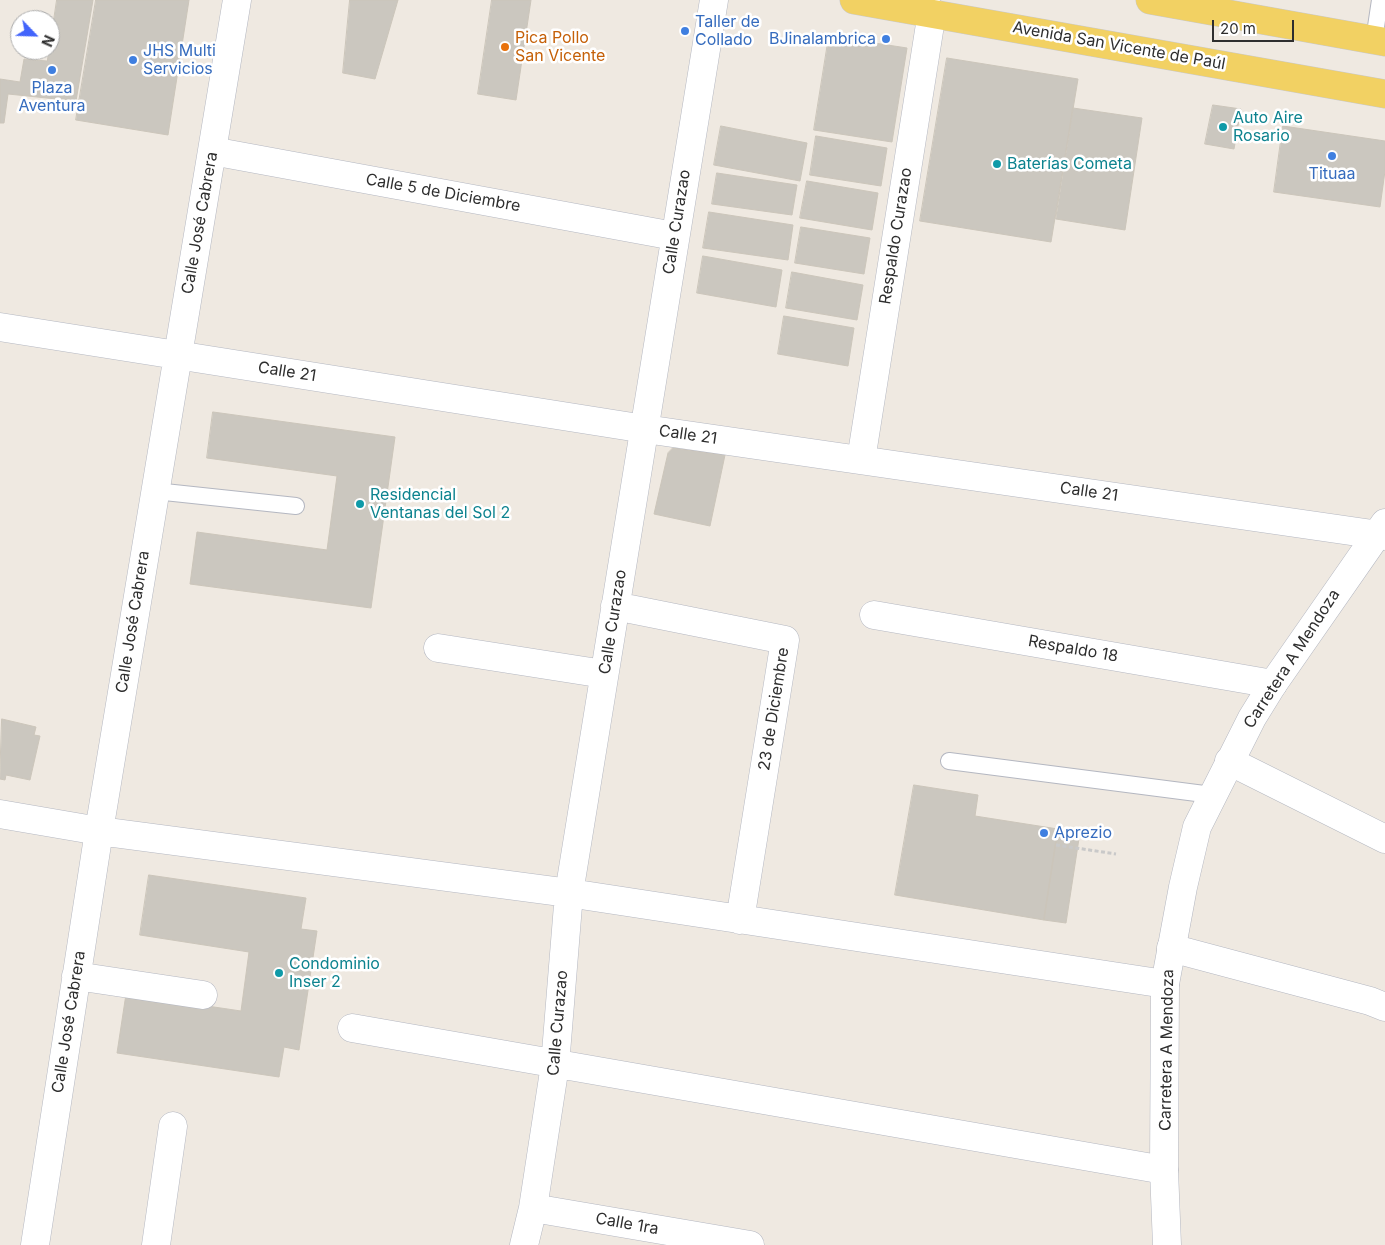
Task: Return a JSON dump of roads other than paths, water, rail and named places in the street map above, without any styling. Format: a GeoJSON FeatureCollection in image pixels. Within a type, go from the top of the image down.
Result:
{"type":"FeatureCollection","features":[{"type":"Feature","properties":{"kind":"main road","name":"Avenida San Vicente de Paúl"},"geometry":{"type":"LineString","coordinates":[[854,0],[932,12],[1385,94]]}},
{"type":"Feature","properties":{"kind":"main road"},"geometry":{"type":"LineString","coordinates":[[1150,0],[1380,41]]}},
{"type":"Feature","properties":{"kind":"street","name":"Calle José Cabrera"},"geometry":{"type":"LineString","coordinates":[[34,1245],[99,831],[236,0]]}},
{"type":"Feature","properties":{"kind":"street","name":"Calle Curazao"},"geometry":{"type":"LineString","coordinates":[[524,1245],[533,1208],[555,1065],[569,894],[645,429],[674,236],[714,0]]}},
{"type":"Feature","properties":{"kind":"street","name":"Respaldo Curazao"},"geometry":{"type":"LineString","coordinates":[[861,460],[932,12]]}},
{"type":"Feature","properties":{"kind":"street","name":"Calle 5 de Diciembre"},"geometry":{"type":"LineString","coordinates":[[212,151],[674,236]]}},
{"type":"Feature","properties":{"kind":"street","name":"Calle 21"},"geometry":{"type":"LineString","coordinates":[[0,327],[645,429],[1382,531]]}},
{"type":"Feature","properties":{"kind":"street","name":"Carretera A Mendoza"},"geometry":{"type":"LineString","coordinates":[[1167,1245],[1164,1170],[1165,984],[1192,846],[1212,795],[1273,684],[1382,531]]}},
{"type":"Feature","properties":{"kind":"street","name":"23 de Diciembre"},"geometry":{"type":"LineString","coordinates":[[615,606],[785,640],[740,920]]}},
{"type":"Feature","properties":{"kind":"street","name":"Respaldo 18"},"geometry":{"type":"LineString","coordinates":[[874,615],[1273,684]]}},
{"type":"Feature","properties":{"kind":"street"},"geometry":{"type":"LineString","coordinates":[[438,648],[604,674]]}},
{"type":"Feature","properties":{"kind":"street"},"geometry":{"type":"LineString","coordinates":[[1229,762],[1385,839]]}},
{"type":"Feature","properties":{"kind":"street"},"geometry":{"type":"LineString","coordinates":[[0,814],[99,831],[569,894],[1165,984]]}},
{"type":"Feature","properties":{"kind":"street"},"geometry":{"type":"LineString","coordinates":[[1171,948],[1370,1001],[1385,1007]]}},
{"type":"Feature","properties":{"kind":"street"},"geometry":{"type":"LineString","coordinates":[[76,976],[203,995]]}},
{"type":"Feature","properties":{"kind":"street"},"geometry":{"type":"LineString","coordinates":[[352,1028],[1164,1170]]}},
{"type":"Feature","properties":{"kind":"street"},"geometry":{"type":"LineString","coordinates":[[156,1245],[173,1126]]}},
{"type":"Feature","properties":{"kind":"street","name":"Calle 1ra"},"geometry":{"type":"LineString","coordinates":[[533,1208],[750,1245]]}},
{"type":"Feature","properties":{"kind":"lane"},"geometry":{"type":"LineString","coordinates":[[1380,0],[1380,41]]}},
{"type":"Feature","properties":{"kind":"lane"},"geometry":{"type":"LineString","coordinates":[[155,491],[296,506]]}},
{"type":"Feature","properties":{"kind":"lane"},"geometry":{"type":"LineString","coordinates":[[949,761],[1212,795]]}},
{"type":"Feature","properties":{"kind":"place","name":"Taller de Collado"},"geometry":{"type":"Point","coordinates":[685,31]}},
{"type":"Feature","properties":{"kind":"place","name":"BJinalambrica"},"geometry":{"type":"Point","coordinates":[886,39]}},
{"type":"Feature","properties":{"kind":"place","name":"Pica Pollo San Vicente"},"geometry":{"type":"Point","coordinates":[505,47]}},
{"type":"Feature","properties":{"kind":"place","name":"JHS Multi Servicios"},"geometry":{"type":"Point","coordinates":[133,60]}},
{"type":"Feature","properties":{"kind":"place","name":"Plaza Aventura"},"geometry":{"type":"Point","coordinates":[52,70]}},
{"type":"Feature","properties":{"kind":"place","name":"Auto Aire Rosario"},"geometry":{"type":"Point","coordinates":[1223,127]}},
{"type":"Feature","properties":{"kind":"place","name":"Tituaa"},"geometry":{"type":"Point","coordinates":[1332,156]}},
{"type":"Feature","properties":{"kind":"place","name":"Baterías Cometa"},"geometry":{"type":"Point","coordinates":[997,164]}},
{"type":"Feature","properties":{"kind":"place","name":"Residencial Ventanas del Sol 2"},"geometry":{"type":"Point","coordinates":[360,504]}},
{"type":"Feature","properties":{"kind":"place","name":"Aprezio"},"geometry":{"type":"Point","coordinates":[1044,833]}},
{"type":"Feature","properties":{"kind":"place","name":"Condominio Inser 2"},"geometry":{"type":"Point","coordinates":[279,973]}}]}
